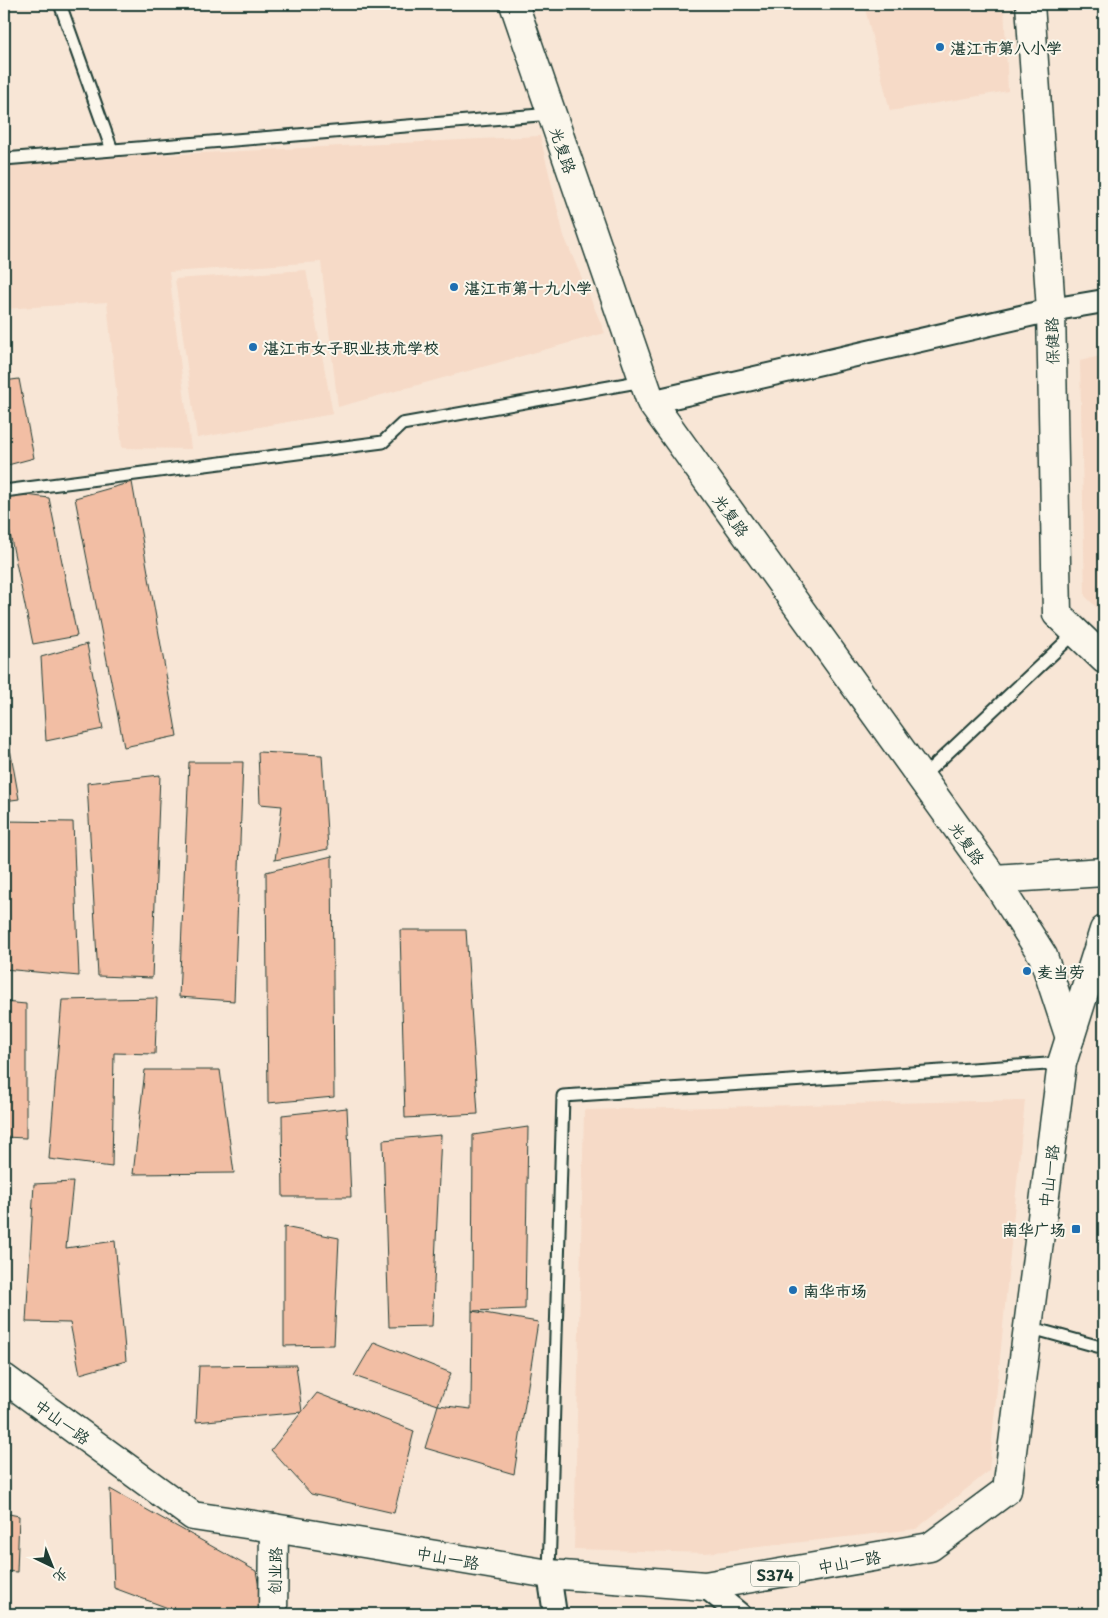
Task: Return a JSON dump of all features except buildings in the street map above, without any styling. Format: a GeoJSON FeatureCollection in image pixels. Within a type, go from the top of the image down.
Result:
{"type":"FeatureCollection","features":[{"type":"Feature","properties":{"kind":"street","name":"光复路"},"geometry":{"type":"LineString","coordinates":[[514,4],[647,392],[994,879],[1104,872]]}},
{"type":"Feature","properties":{"kind":"street","name":"保健路"},"geometry":{"type":"LineString","coordinates":[[1030,4],[1051,310],[1057,614],[1104,659]]}},
{"type":"Feature","properties":{"kind":"street"},"geometry":{"type":"LineString","coordinates":[[647,392],[1051,310],[1104,301]]}},
{"type":"Feature","properties":{"kind":"street"},"geometry":{"type":"LineString","coordinates":[[994,879],[1043,956],[1066,1050]]}},
{"type":"Feature","properties":{"kind":"street","name":"中山一路"},"geometry":{"type":"LineString","coordinates":[[4,1378],[193,1516],[549,1574],[704,1586],[930,1548],[1007,1490],[1066,1050],[1104,930]]}},
{"type":"Feature","properties":{"kind":"street","name":"创业路"},"geometry":{"type":"LineString","coordinates":[[273,1614],[274,1528]]}},
{"type":"Feature","properties":{"kind":"street"},"geometry":{"type":"LineString","coordinates":[[549,1574],[555,1614]]}},
{"type":"Feature","properties":{"kind":"street"},"geometry":{"type":"LineString","coordinates":[[704,1586],[739,1614]]}},
{"type":"Feature","properties":{"kind":"lane"},"geometry":{"type":"LineString","coordinates":[[60,4],[112,150]]}},
{"type":"Feature","properties":{"kind":"lane"},"geometry":{"type":"LineString","coordinates":[[4,159],[552,114]]}},
{"type":"Feature","properties":{"kind":"lane"},"geometry":{"type":"LineString","coordinates":[[4,491],[383,442],[402,424],[647,392]]}},
{"type":"Feature","properties":{"kind":"lane"},"geometry":{"type":"LineString","coordinates":[[922,777],[1076,632]]}},
{"type":"Feature","properties":{"kind":"lane"},"geometry":{"type":"LineString","coordinates":[[549,1574],[563,1096],[1066,1050]]}},
{"type":"Feature","properties":{"kind":"lane"},"geometry":{"type":"LineString","coordinates":[[1028,1328],[1104,1348]]}},
{"type":"Feature","properties":{"kind":"shaded area","name":"湛江市第八小学"},"geometry":{"type":"Polygon","coordinates":[[[864,4],[1004,4],[1008,91],[890,111],[864,4]]]}},
{"type":"Feature","properties":{"kind":"shaded area","name":"湛江市第十九小学"},"geometry":{"type":"Polygon","coordinates":[[[540,136],[564,236],[605,333],[338,407],[321,262],[169,272],[191,449],[122,448],[107,302],[4,309],[4,165],[83,159],[540,136]]]}},
{"type":"Feature","properties":{"kind":"shaded area","name":"湛江市女子职业技术学校"},"geometry":{"type":"Polygon","coordinates":[[[306,270],[333,414],[197,438],[175,279],[306,270]]]}},
{"type":"Feature","properties":{"kind":"shaded area"},"geometry":{"type":"Polygon","coordinates":[[[1104,355],[1104,615],[1085,596],[1080,361],[1104,355]]]}},
{"type":"Feature","properties":{"kind":"shaded area","name":"南华市场"},"geometry":{"type":"Polygon","coordinates":[[[1025,1100],[989,1471],[916,1529],[706,1553],[574,1549],[584,1110],[1025,1100]]]}},
{"type":"Feature","properties":{"kind":"place","name":"湛江市第八小学"},"geometry":{"type":"Point","coordinates":[940,47]}},
{"type":"Feature","properties":{"kind":"place","name":"湛江市第十九小学"},"geometry":{"type":"Point","coordinates":[454,287]}},
{"type":"Feature","properties":{"kind":"place","name":"湛江市女子职业技术学校"},"geometry":{"type":"Point","coordinates":[253,347]}},
{"type":"Feature","properties":{"kind":"place","name":"麦当劳"},"geometry":{"type":"Point","coordinates":[1027,971]}},
{"type":"Feature","properties":{"kind":"place","name":"南华广场"},"geometry":{"type":"Point","coordinates":[1076,1229]}},
{"type":"Feature","properties":{"kind":"place","name":"南华市场"},"geometry":{"type":"Point","coordinates":[793,1290]}}]}
